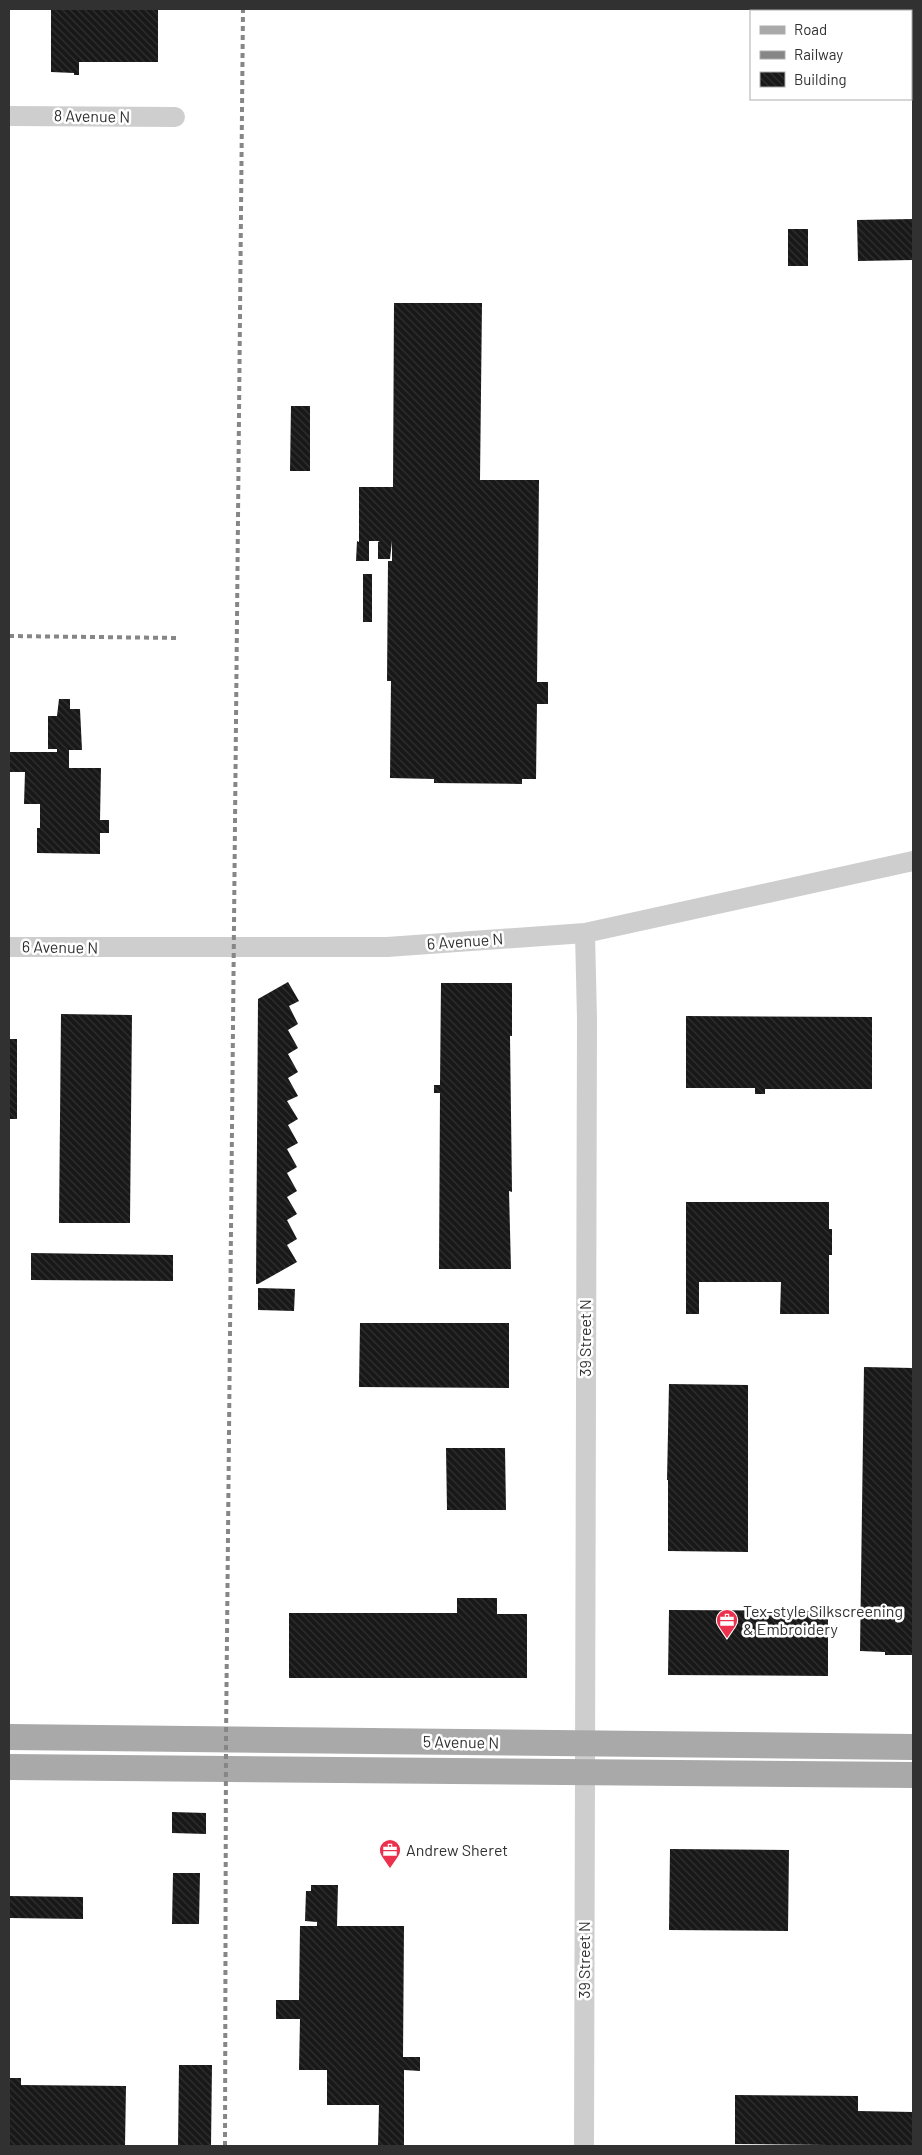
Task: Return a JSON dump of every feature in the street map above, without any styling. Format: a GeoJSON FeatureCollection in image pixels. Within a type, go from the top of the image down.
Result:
{"type":"FeatureCollection","features":[{"type":"Feature","properties":{"kind":"main road","name":"5 Avenue N"},"geometry":{"type":"LineString","coordinates":[[9,1738],[913,1747]]}},
{"type":"Feature","properties":{"kind":"main road","name":"5 Avenue N"},"geometry":{"type":"LineString","coordinates":[[9,1767],[913,1775]]}},
{"type":"Feature","properties":{"kind":"street","name":"8 Avenue N"},"geometry":{"type":"LineString","coordinates":[[9,116],[175,117]]}},
{"type":"Feature","properties":{"kind":"street","name":"6 Avenue N"},"geometry":{"type":"LineString","coordinates":[[9,947],[387,947],[585,933],[913,861]]}},
{"type":"Feature","properties":{"kind":"street","name":"39 Street N"},"geometry":{"type":"LineString","coordinates":[[584,2146],[588,1019],[585,933]]}},
{"type":"Feature","properties":{"kind":"building"},"geometry":{"type":"Polygon","coordinates":[[[51,9],[158,9],[158,62],[79,62],[79,75],[51,72],[51,9]]]}},
{"type":"Feature","properties":{"kind":"building"},"geometry":{"type":"Polygon","coordinates":[[[913,219],[913,260],[858,261],[857,220],[913,219]]]}},
{"type":"Feature","properties":{"kind":"building"},"geometry":{"type":"Polygon","coordinates":[[[788,229],[808,229],[808,266],[788,266],[788,229]]]}},
{"type":"Feature","properties":{"kind":"building"},"geometry":{"type":"Polygon","coordinates":[[[394,303],[482,303],[480,480],[539,480],[537,682],[548,682],[548,704],[537,704],[536,779],[522,779],[522,784],[434,783],[434,779],[390,778],[391,681],[387,681],[388,561],[392,561],[392,541],[390,559],[378,559],[378,542],[380,541],[369,541],[369,561],[356,561],[357,541],[359,542],[359,487],[393,487],[394,303]]]}},
{"type":"Feature","properties":{"kind":"building"},"geometry":{"type":"Polygon","coordinates":[[[291,406],[310,406],[310,471],[290,471],[291,406]]]}},
{"type":"Feature","properties":{"kind":"building"},"geometry":{"type":"Polygon","coordinates":[[[363,574],[372,574],[372,622],[363,622],[363,574]]]}},
{"type":"Feature","properties":{"kind":"building"},"geometry":{"type":"Polygon","coordinates":[[[59,699],[70,699],[70,709],[80,709],[82,750],[69,750],[69,768],[101,768],[100,820],[109,820],[109,833],[100,833],[100,854],[37,853],[37,828],[40,828],[40,804],[24,804],[25,772],[9,772],[9,752],[57,752],[57,749],[48,749],[48,716],[57,716],[59,699]]]}},
{"type":"Feature","properties":{"kind":"building"},"geometry":{"type":"Polygon","coordinates":[[[288,982],[299,1001],[289,1006],[298,1024],[288,1030],[298,1048],[288,1054],[298,1072],[288,1078],[298,1096],[287,1101],[298,1119],[288,1125],[298,1143],[287,1149],[297,1167],[287,1173],[297,1191],[287,1197],[297,1214],[287,1220],[297,1239],[287,1245],[297,1262],[256,1284],[258,999],[288,982]]]}},
{"type":"Feature","properties":{"kind":"building"},"geometry":{"type":"Polygon","coordinates":[[[441,983],[512,983],[512,1036],[510,1036],[512,1192],[509,1191],[511,1269],[439,1269],[440,1093],[434,1093],[434,1085],[440,1085],[441,983]]]}},
{"type":"Feature","properties":{"kind":"building"},"geometry":{"type":"Polygon","coordinates":[[[61,1014],[132,1015],[130,1223],[59,1223],[61,1014]]]}},
{"type":"Feature","properties":{"kind":"building"},"geometry":{"type":"Polygon","coordinates":[[[686,1016],[872,1017],[872,1089],[765,1089],[765,1094],[755,1094],[755,1088],[686,1088],[686,1016]]]}},
{"type":"Feature","properties":{"kind":"building"},"geometry":{"type":"Polygon","coordinates":[[[9,1039],[17,1039],[17,1119],[9,1119],[9,1039]]]}},
{"type":"Feature","properties":{"kind":"building"},"geometry":{"type":"Polygon","coordinates":[[[686,1202],[829,1202],[829,1229],[832,1229],[832,1255],[829,1255],[829,1314],[780,1314],[781,1282],[699,1282],[699,1314],[686,1314],[686,1202]]]}},
{"type":"Feature","properties":{"kind":"building"},"geometry":{"type":"Polygon","coordinates":[[[31,1253],[173,1255],[173,1281],[31,1280],[31,1253]]]}},
{"type":"Feature","properties":{"kind":"building"},"geometry":{"type":"Polygon","coordinates":[[[258,1288],[295,1289],[294,1311],[258,1310],[258,1288]]]}},
{"type":"Feature","properties":{"kind":"building"},"geometry":{"type":"Polygon","coordinates":[[[360,1323],[509,1323],[509,1388],[359,1387],[360,1323]]]}},
{"type":"Feature","properties":{"kind":"building"},"geometry":{"type":"Polygon","coordinates":[[[864,1367],[913,1368],[913,1655],[885,1655],[885,1652],[860,1651],[864,1367]]]}},
{"type":"Feature","properties":{"kind":"building"},"geometry":{"type":"Polygon","coordinates":[[[669,1384],[748,1385],[748,1552],[668,1551],[669,1384]]]}},
{"type":"Feature","properties":{"kind":"building"},"geometry":{"type":"Polygon","coordinates":[[[446,1448],[505,1448],[506,1510],[447,1510],[446,1448]]]}},
{"type":"Feature","properties":{"kind":"building"},"geometry":{"type":"Polygon","coordinates":[[[457,1598],[497,1598],[497,1614],[527,1614],[527,1678],[289,1678],[289,1613],[457,1613],[457,1598]]]}},
{"type":"Feature","properties":{"kind":"building"},"geometry":{"type":"Polygon","coordinates":[[[669,1610],[828,1611],[828,1676],[668,1675],[669,1610]]]}},
{"type":"Feature","properties":{"kind":"building"},"geometry":{"type":"Polygon","coordinates":[[[172,1812],[206,1813],[206,1834],[172,1833],[172,1812]]]}},
{"type":"Feature","properties":{"kind":"building"},"geometry":{"type":"Polygon","coordinates":[[[670,1849],[789,1850],[788,1931],[669,1930],[670,1849]]]}},
{"type":"Feature","properties":{"kind":"building"},"geometry":{"type":"Polygon","coordinates":[[[173,1873],[200,1873],[199,1924],[172,1924],[173,1873]]]}},
{"type":"Feature","properties":{"kind":"building"},"geometry":{"type":"Polygon","coordinates":[[[311,1885],[338,1885],[337,1926],[404,1926],[403,2057],[420,2057],[420,2071],[404,2070],[404,2146],[378,2146],[379,2105],[327,2105],[327,2070],[299,2070],[300,2019],[276,2019],[276,2000],[299,2000],[300,1926],[317,1926],[317,1922],[305,1921],[306,1891],[311,1891],[311,1885]]]}},
{"type":"Feature","properties":{"kind":"building"},"geometry":{"type":"Polygon","coordinates":[[[9,1896],[83,1897],[83,1919],[9,1918],[9,1896]]]}},
{"type":"Feature","properties":{"kind":"building"},"geometry":{"type":"Polygon","coordinates":[[[179,2065],[212,2065],[211,2146],[178,2146],[179,2065]]]}},
{"type":"Feature","properties":{"kind":"building"},"geometry":{"type":"Polygon","coordinates":[[[9,2078],[21,2078],[21,2085],[126,2086],[125,2146],[9,2146],[9,2078]]]}},
{"type":"Feature","properties":{"kind":"building"},"geometry":{"type":"Polygon","coordinates":[[[735,2095],[858,2096],[858,2111],[913,2112],[913,2146],[735,2144],[735,2095]]]}},
{"type":"Feature","properties":{"kind":"railway"},"geometry":{"type":"LineString","coordinates":[[225,2146],[226,1739],[243,9]]}},
{"type":"Feature","properties":{"kind":"railway"},"geometry":{"type":"LineString","coordinates":[[9,636],[178,638]]}},
{"type":"Feature","properties":{"kind":"place","name":"Tex-style Silkscreening & Embroidery"},"geometry":{"type":"Point","coordinates":[727,1639]}},
{"type":"Feature","properties":{"kind":"place","name":"Andrew Sheret"},"geometry":{"type":"Point","coordinates":[390,1869]}}]}
